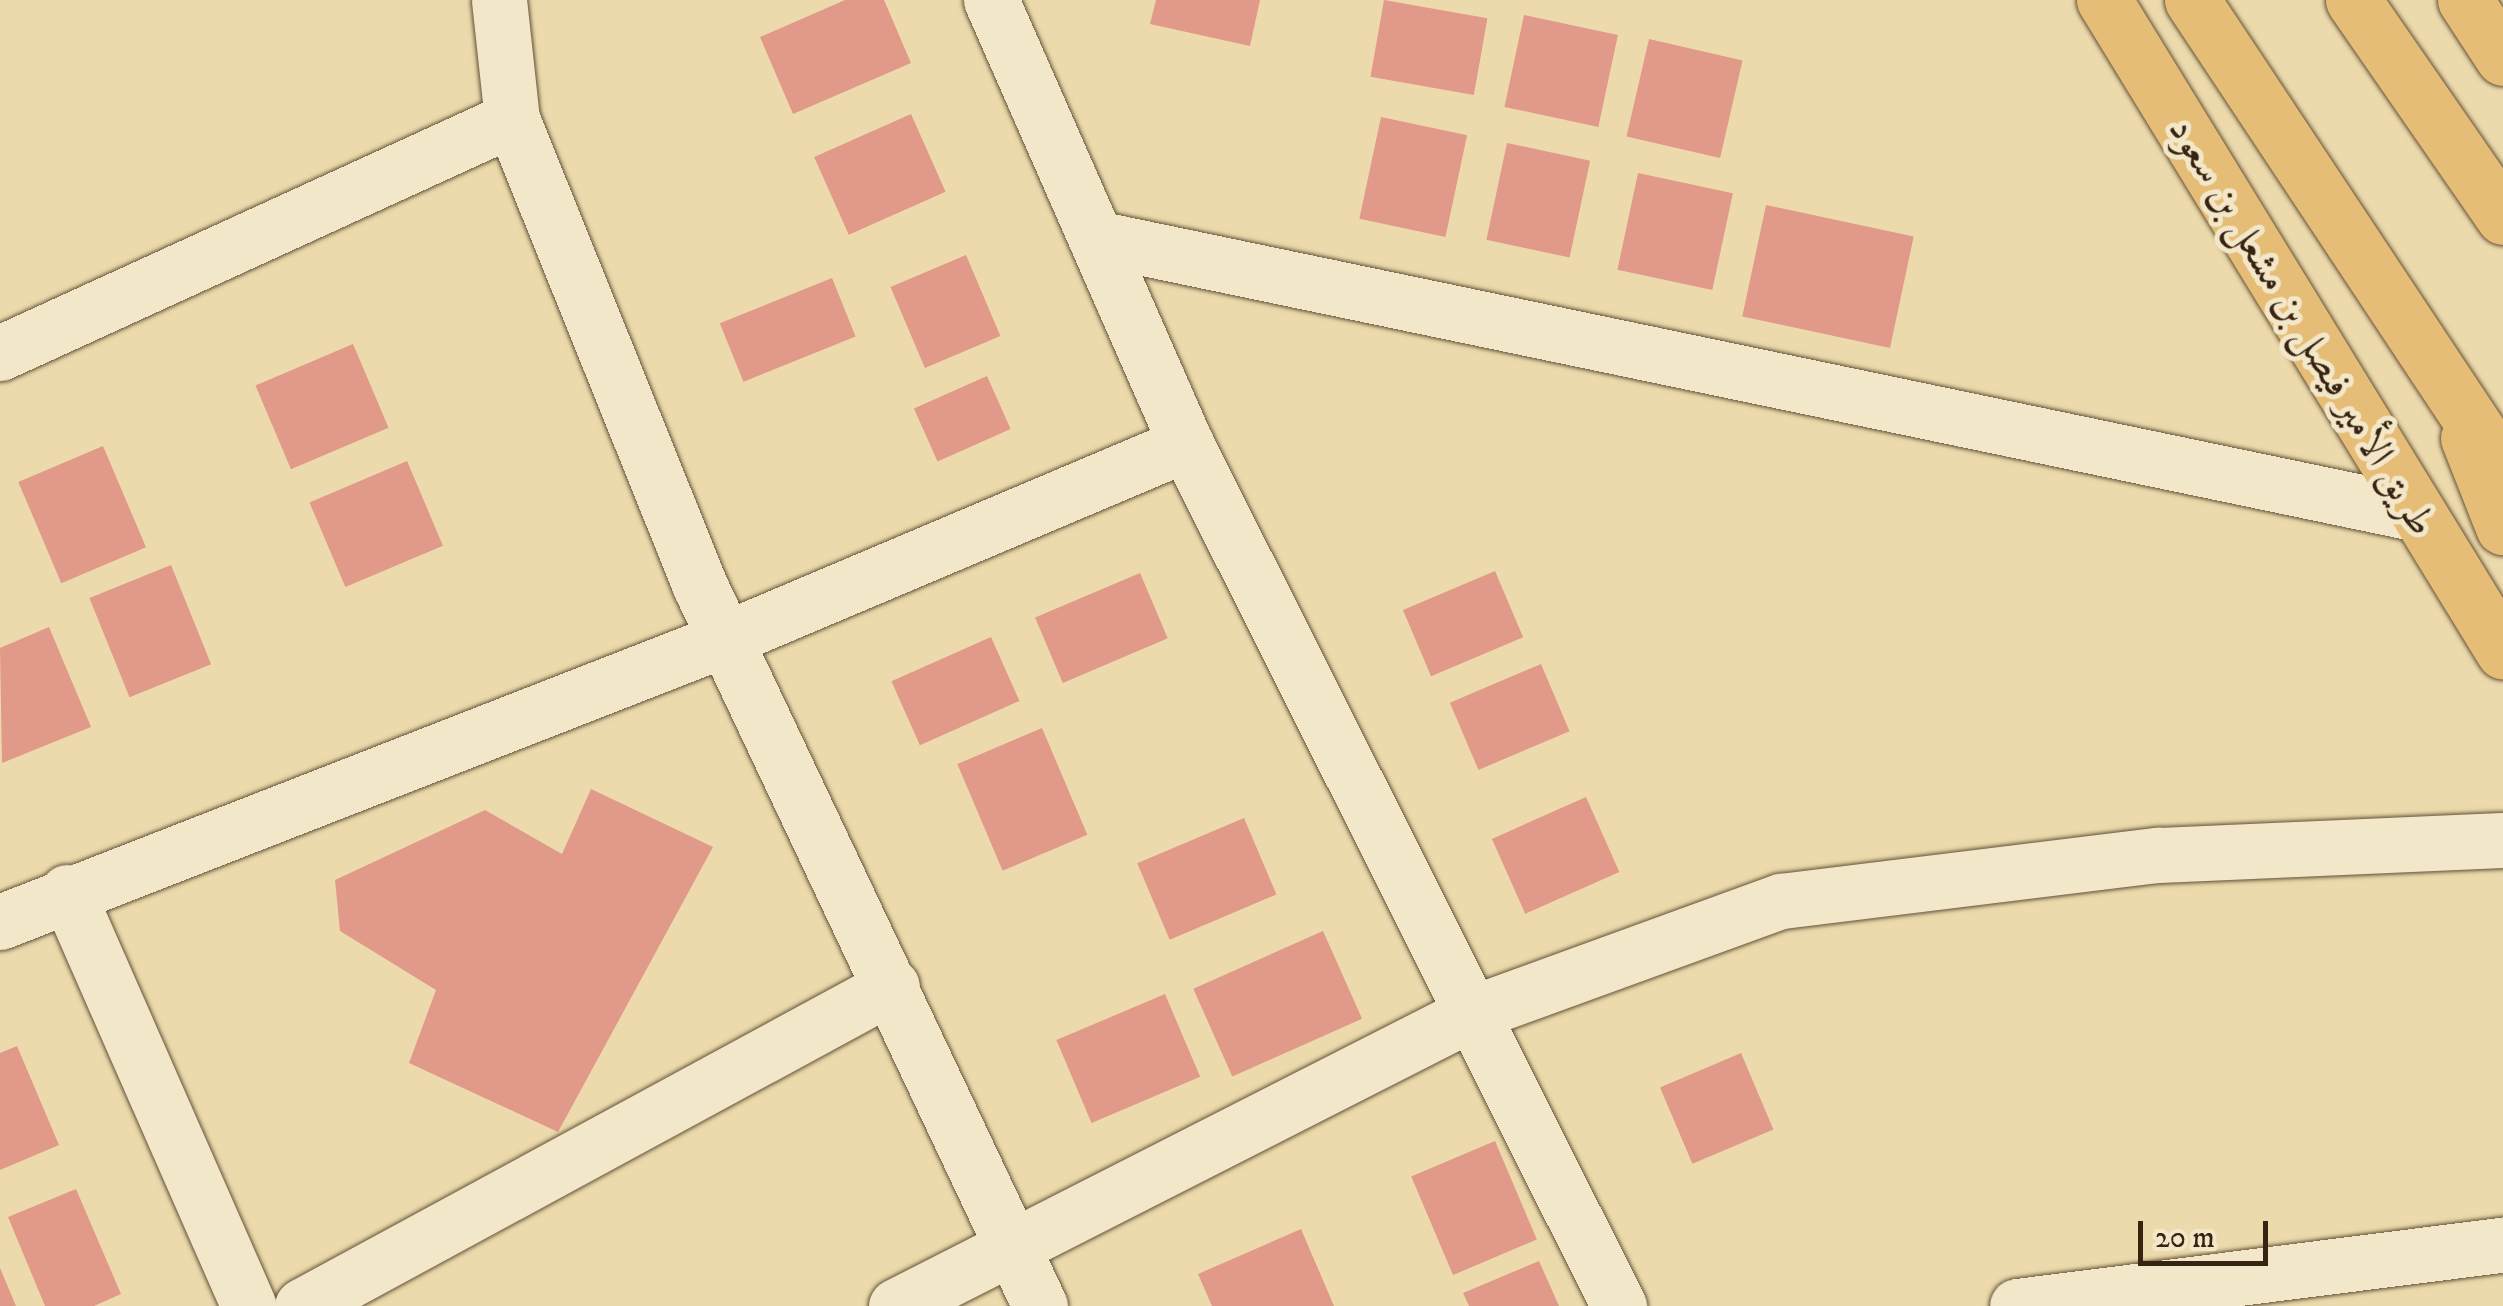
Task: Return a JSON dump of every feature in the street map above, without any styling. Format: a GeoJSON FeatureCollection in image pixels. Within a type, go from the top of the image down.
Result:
{"type":"FeatureCollection","features":[{"type":"Feature","properties":{"kind":"main road","name":"طريق الأمير فيصل بن مشعل بن سعود"},"geometry":{"type":"LineString","coordinates":[[2104,0],[2410,512],[2503,651]]}},
{"type":"Feature","properties":{"kind":"main road","name":"طريق الأمير فيصل بن مشعل بن سعود"},"geometry":{"type":"LineString","coordinates":[[2192,0],[2503,469]]}},
{"type":"Feature","properties":{"kind":"main road"},"geometry":{"type":"LineString","coordinates":[[2353,0],[2503,218]]}},
{"type":"Feature","properties":{"kind":"main road"},"geometry":{"type":"LineString","coordinates":[[2465,0],[2503,58]]}},
{"type":"Feature","properties":{"kind":"main road"},"geometry":{"type":"LineString","coordinates":[[2444,379],[2503,526]]}},
{"type":"Feature","properties":{"kind":"street"},"geometry":{"type":"LineString","coordinates":[[498,0],[512,119],[726,639],[1015,1243],[1040,1306]]}},
{"type":"Feature","properties":{"kind":"street"},"geometry":{"type":"LineString","coordinates":[[992,0],[1186,444],[1619,1306]]}},
{"type":"Feature","properties":{"kind":"street"},"geometry":{"type":"LineString","coordinates":[[0,353],[512,119]]}},
{"type":"Feature","properties":{"kind":"street"},"geometry":{"type":"LineString","coordinates":[[1096,238],[2410,512]]}},
{"type":"Feature","properties":{"kind":"street"},"geometry":{"type":"LineString","coordinates":[[0,922],[67,892],[726,639],[1186,444]]}},
{"type":"Feature","properties":{"kind":"street"},"geometry":{"type":"LineString","coordinates":[[896,1306],[1470,1014],[1781,902],[2158,855],[2503,840]]}},
{"type":"Feature","properties":{"kind":"street"},"geometry":{"type":"LineString","coordinates":[[67,892],[250,1306]]}},
{"type":"Feature","properties":{"kind":"street"},"geometry":{"type":"LineString","coordinates":[[302,1306],[892,986]]}},
{"type":"Feature","properties":{"kind":"street"},"geometry":{"type":"LineString","coordinates":[[2024,1305],[2503,1245]]}},
{"type":"Feature","properties":{"kind":"building"},"geometry":{"type":"Polygon","coordinates":[[[845,0],[884,0],[911,63],[793,114],[760,37],[845,0]]]}},
{"type":"Feature","properties":{"kind":"building"},"geometry":{"type":"Polygon","coordinates":[[[1156,0],[1260,0],[1250,46],[1150,24],[1156,0]]]}},
{"type":"Feature","properties":{"kind":"building"},"geometry":{"type":"Polygon","coordinates":[[[1384,0],[1487,18],[1474,95],[1370,77],[1384,0]]]}},
{"type":"Feature","properties":{"kind":"building"},"geometry":{"type":"Polygon","coordinates":[[[1524,15],[1618,35],[1598,127],[1504,107],[1524,15]]]}},
{"type":"Feature","properties":{"kind":"building"},"geometry":{"type":"Polygon","coordinates":[[[1649,39],[1743,61],[1720,158],[1627,136],[1649,39]]]}},
{"type":"Feature","properties":{"kind":"building"},"geometry":{"type":"Polygon","coordinates":[[[911,114],[946,192],[849,235],[814,157],[911,114]]]}},
{"type":"Feature","properties":{"kind":"building"},"geometry":{"type":"Polygon","coordinates":[[[1381,117],[1467,135],[1445,237],[1359,219],[1381,117]]]}},
{"type":"Feature","properties":{"kind":"building"},"geometry":{"type":"Polygon","coordinates":[[[1507,143],[1590,161],[1570,258],[1486,240],[1507,143]]]}},
{"type":"Feature","properties":{"kind":"building"},"geometry":{"type":"Polygon","coordinates":[[[1638,173],[1733,193],[1712,290],[1617,270],[1638,173]]]}},
{"type":"Feature","properties":{"kind":"building"},"geometry":{"type":"Polygon","coordinates":[[[1766,205],[1914,236],[1890,348],[1742,317],[1766,205]]]}},
{"type":"Feature","properties":{"kind":"building"},"geometry":{"type":"Polygon","coordinates":[[[966,255],[1000,336],[925,368],[891,287],[966,255]]]}},
{"type":"Feature","properties":{"kind":"building"},"geometry":{"type":"Polygon","coordinates":[[[832,278],[856,336],[743,382],[720,323],[832,278]]]}},
{"type":"Feature","properties":{"kind":"building"},"geometry":{"type":"Polygon","coordinates":[[[353,344],[389,428],[291,469],[255,385],[353,344]]]}},
{"type":"Feature","properties":{"kind":"building"},"geometry":{"type":"Polygon","coordinates":[[[987,376],[1011,429],[938,462],[914,409],[987,376]]]}},
{"type":"Feature","properties":{"kind":"building"},"geometry":{"type":"Polygon","coordinates":[[[103,446],[146,547],[61,583],[18,482],[103,446]]]}},
{"type":"Feature","properties":{"kind":"building"},"geometry":{"type":"Polygon","coordinates":[[[407,461],[443,546],[345,587],[309,502],[407,461]]]}},
{"type":"Feature","properties":{"kind":"building"},"geometry":{"type":"Polygon","coordinates":[[[171,565],[211,664],[129,697],[89,598],[171,565]]]}},
{"type":"Feature","properties":{"kind":"building"},"geometry":{"type":"Polygon","coordinates":[[[1495,571],[1523,637],[1431,676],[1403,610],[1495,571]]]}},
{"type":"Feature","properties":{"kind":"building"},"geometry":{"type":"Polygon","coordinates":[[[1140,573],[1168,638],[1063,683],[1035,618],[1140,573]]]}},
{"type":"Feature","properties":{"kind":"building"},"geometry":{"type":"Polygon","coordinates":[[[49,627],[91,727],[2,763],[0,648],[49,627]]]}},
{"type":"Feature","properties":{"kind":"building"},"geometry":{"type":"Polygon","coordinates":[[[991,637],[1019,701],[920,745],[891,681],[991,637]]]}},
{"type":"Feature","properties":{"kind":"building"},"geometry":{"type":"Polygon","coordinates":[[[1541,664],[1570,731],[1478,770],[1450,703],[1541,664]]]}},
{"type":"Feature","properties":{"kind":"building"},"geometry":{"type":"Polygon","coordinates":[[[1042,728],[1087,835],[1003,871],[957,764],[1042,728]]]}},
{"type":"Feature","properties":{"kind":"building"},"geometry":{"type":"Polygon","coordinates":[[[591,789],[713,847],[558,1132],[409,1063],[436,990],[340,931],[335,880],[485,810],[562,854],[591,789]]]}},
{"type":"Feature","properties":{"kind":"building"},"geometry":{"type":"Polygon","coordinates":[[[1586,797],[1619,872],[1525,914],[1492,839],[1586,797]]]}},
{"type":"Feature","properties":{"kind":"building"},"geometry":{"type":"Polygon","coordinates":[[[1244,818],[1276,894],[1170,940],[1137,863],[1244,818]]]}},
{"type":"Feature","properties":{"kind":"building"},"geometry":{"type":"Polygon","coordinates":[[[1323,931],[1362,1019],[1232,1076],[1193,989],[1323,931]]]}},
{"type":"Feature","properties":{"kind":"building"},"geometry":{"type":"Polygon","coordinates":[[[1165,994],[1200,1077],[1092,1123],[1056,1040],[1165,994]]]}},
{"type":"Feature","properties":{"kind":"building"},"geometry":{"type":"Polygon","coordinates":[[[17,1046],[59,1145],[0,1170],[0,1053],[17,1046]]]}},
{"type":"Feature","properties":{"kind":"building"},"geometry":{"type":"Polygon","coordinates":[[[1741,1053],[1773,1129],[1692,1164],[1660,1087],[1741,1053]]]}},
{"type":"Feature","properties":{"kind":"building"},"geometry":{"type":"Polygon","coordinates":[[[1495,1141],[1537,1239],[1453,1275],[1411,1177],[1495,1141]]]}},
{"type":"Feature","properties":{"kind":"building"},"geometry":{"type":"Polygon","coordinates":[[[76,1189],[121,1294],[94,1306],[45,1306],[8,1217],[76,1189]]]}},
{"type":"Feature","properties":{"kind":"building"},"geometry":{"type":"Polygon","coordinates":[[[1301,1229],[1334,1306],[1212,1306],[1198,1274],[1301,1229]]]}},
{"type":"Feature","properties":{"kind":"building"},"geometry":{"type":"Polygon","coordinates":[[[1539,1261],[1559,1306],[1469,1306],[1463,1293],[1539,1261]]]}},
{"type":"Feature","properties":{"kind":"building"},"geometry":{"type":"Polygon","coordinates":[[[0,1268],[16,1306],[0,1306],[0,1268]]]}}]}
